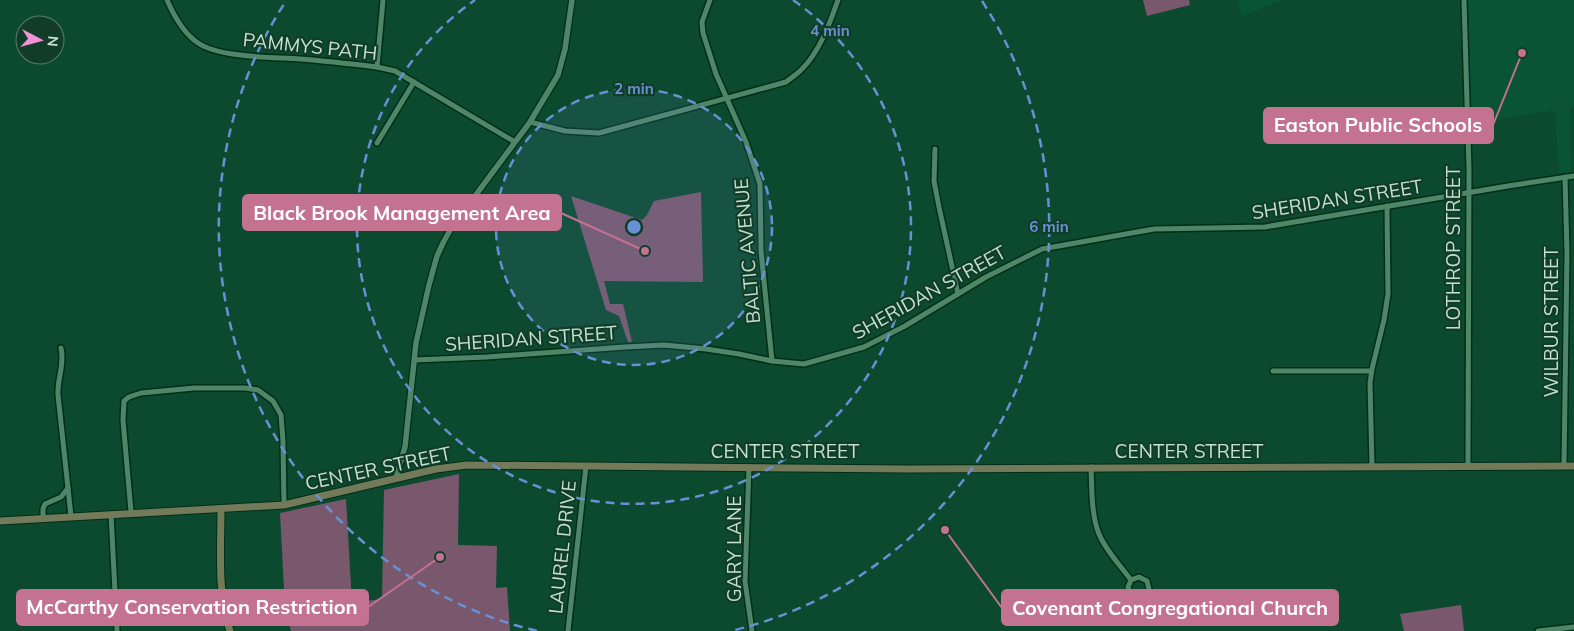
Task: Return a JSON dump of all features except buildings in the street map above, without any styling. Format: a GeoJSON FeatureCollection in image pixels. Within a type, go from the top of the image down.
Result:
{"type":"FeatureCollection","features":[{"type":"Feature","properties":{"kind":"main road","name":"CENTER STREET"},"geometry":{"type":"LineString","coordinates":[[0,521],[131,512],[284,505],[436,469],[467,465],[907,469],[1574,466]]}},
{"type":"Feature","properties":{"kind":"main road"},"geometry":{"type":"LineString","coordinates":[[221,509],[222,601],[230,631]]}},
{"type":"Feature","properties":{"kind":"street","name":"PAMMYS PATH"},"geometry":{"type":"LineString","coordinates":[[166,0],[183,28],[198,43],[208,48],[237,54],[377,66],[395,71],[515,142]]}},
{"type":"Feature","properties":{"kind":"street"},"geometry":{"type":"LineString","coordinates":[[377,66],[383,0]]}},
{"type":"Feature","properties":{"kind":"street"},"geometry":{"type":"LineString","coordinates":[[396,478],[405,447],[416,343],[437,256],[444,240],[530,122],[558,75],[565,49],[572,0]]}},
{"type":"Feature","properties":{"kind":"street","name":"BALTIC AVENUE"},"geometry":{"type":"LineString","coordinates":[[710,0],[702,22],[703,33],[726,98],[746,142],[760,184],[761,251],[772,361]]}},
{"type":"Feature","properties":{"kind":"street"},"geometry":{"type":"LineString","coordinates":[[530,122],[565,131],[599,133],[786,82],[803,69],[817,48],[830,23],[838,0]]}},
{"type":"Feature","properties":{"kind":"street","name":"LOTHROP STREET"},"geometry":{"type":"LineString","coordinates":[[1464,0],[1469,169],[1468,467]]}},
{"type":"Feature","properties":{"kind":"street"},"geometry":{"type":"LineString","coordinates":[[377,143],[414,82]]}},
{"type":"Feature","properties":{"kind":"street"},"geometry":{"type":"LineString","coordinates":[[935,149],[934,181],[958,294]]}},
{"type":"Feature","properties":{"kind":"street","name":"SHERIDAN STREET"},"geometry":{"type":"LineString","coordinates":[[414,360],[664,345],[685,346],[772,361],[804,364],[835,357],[864,347],[905,326],[1024,257],[1042,249],[1154,229],[1265,227],[1574,176]]}},
{"type":"Feature","properties":{"kind":"street","name":"WILBUR STREET"},"geometry":{"type":"LineString","coordinates":[[1564,466],[1567,252],[1565,177]]}},
{"type":"Feature","properties":{"kind":"street"},"geometry":{"type":"LineString","coordinates":[[1372,466],[1370,395],[1372,371],[1388,294],[1387,206]]}},
{"type":"Feature","properties":{"kind":"street"},"geometry":{"type":"LineString","coordinates":[[61,348],[62,365],[57,386],[71,516]]}},
{"type":"Feature","properties":{"kind":"street"},"geometry":{"type":"LineString","coordinates":[[1273,370],[1372,371]]}},
{"type":"Feature","properties":{"kind":"street"},"geometry":{"type":"LineString","coordinates":[[131,512],[123,420],[124,401],[128,397],[141,394],[194,388],[245,388],[258,390],[273,401],[281,415],[284,505]]}},
{"type":"Feature","properties":{"kind":"street","name":"LAUREL DRIVE"},"geometry":{"type":"LineString","coordinates":[[568,631],[586,466]]}},
{"type":"Feature","properties":{"kind":"street","name":"GARY LANE"},"geometry":{"type":"LineString","coordinates":[[749,467],[745,581],[752,631]]}},
{"type":"Feature","properties":{"kind":"street"},"geometry":{"type":"LineString","coordinates":[[1091,467],[1094,514],[1099,533],[1108,549],[1131,580]]}},
{"type":"Feature","properties":{"kind":"street"},"geometry":{"type":"LineString","coordinates":[[43,518],[45,504],[61,497],[68,488]]}},
{"type":"Feature","properties":{"kind":"street"},"geometry":{"type":"LineString","coordinates":[[111,514],[117,631]]}},
{"type":"Feature","properties":{"kind":"street"},"geometry":{"type":"LineString","coordinates":[[1140,577],[1147,581],[1149,589],[1144,597],[1137,598],[1130,594],[1128,587],[1131,580],[1140,577]]}},
{"type":"Feature","properties":{"kind":"street"},"geometry":{"type":"LineString","coordinates":[[1538,631],[1574,627]]}},
{"type":"Feature","properties":{"kind":"shaded area"},"geometry":{"type":"Polygon","coordinates":[[[1143,0],[1189,0],[1190,5],[1147,16],[1143,0]]]}},
{"type":"Feature","properties":{"kind":"shaded area"},"geometry":{"type":"Polygon","coordinates":[[[1238,0],[1282,0],[1242,17],[1238,0]]]}},
{"type":"Feature","properties":{"kind":"shaded area"},"geometry":{"type":"Polygon","coordinates":[[[1468,0],[1574,0],[1574,106],[1570,108],[1571,172],[1559,173],[1555,110],[1471,123],[1468,0]]]}},
{"type":"Feature","properties":{"kind":"shaded area"},"geometry":{"type":"Polygon","coordinates":[[[701,192],[703,282],[604,281],[610,304],[623,304],[632,342],[628,342],[619,316],[606,310],[571,196],[642,220],[647,215],[654,201],[701,192]]]}},
{"type":"Feature","properties":{"kind":"shaded area"},"geometry":{"type":"Polygon","coordinates":[[[459,474],[458,545],[497,546],[496,588],[507,587],[510,631],[291,631],[285,608],[280,513],[346,499],[352,603],[382,599],[384,490],[459,474]]]}},
{"type":"Feature","properties":{"kind":"shaded area"},"geometry":{"type":"Polygon","coordinates":[[[1461,605],[1464,631],[1404,631],[1400,614],[1461,605]]]}},
{"type":"Feature","properties":{"kind":"place","name":"Easton Public Schools"},"geometry":{"type":"Point","coordinates":[1522,53]}},
{"type":"Feature","properties":{"kind":"place","name":"Black Brook Management Area"},"geometry":{"type":"Point","coordinates":[645,251]}},
{"type":"Feature","properties":{"kind":"place","name":"Covenant Congregational Church"},"geometry":{"type":"Point","coordinates":[945,530]}},
{"type":"Feature","properties":{"kind":"place","name":"McCarthy Conservation Restriction"},"geometry":{"type":"Point","coordinates":[440,557]}}]}
